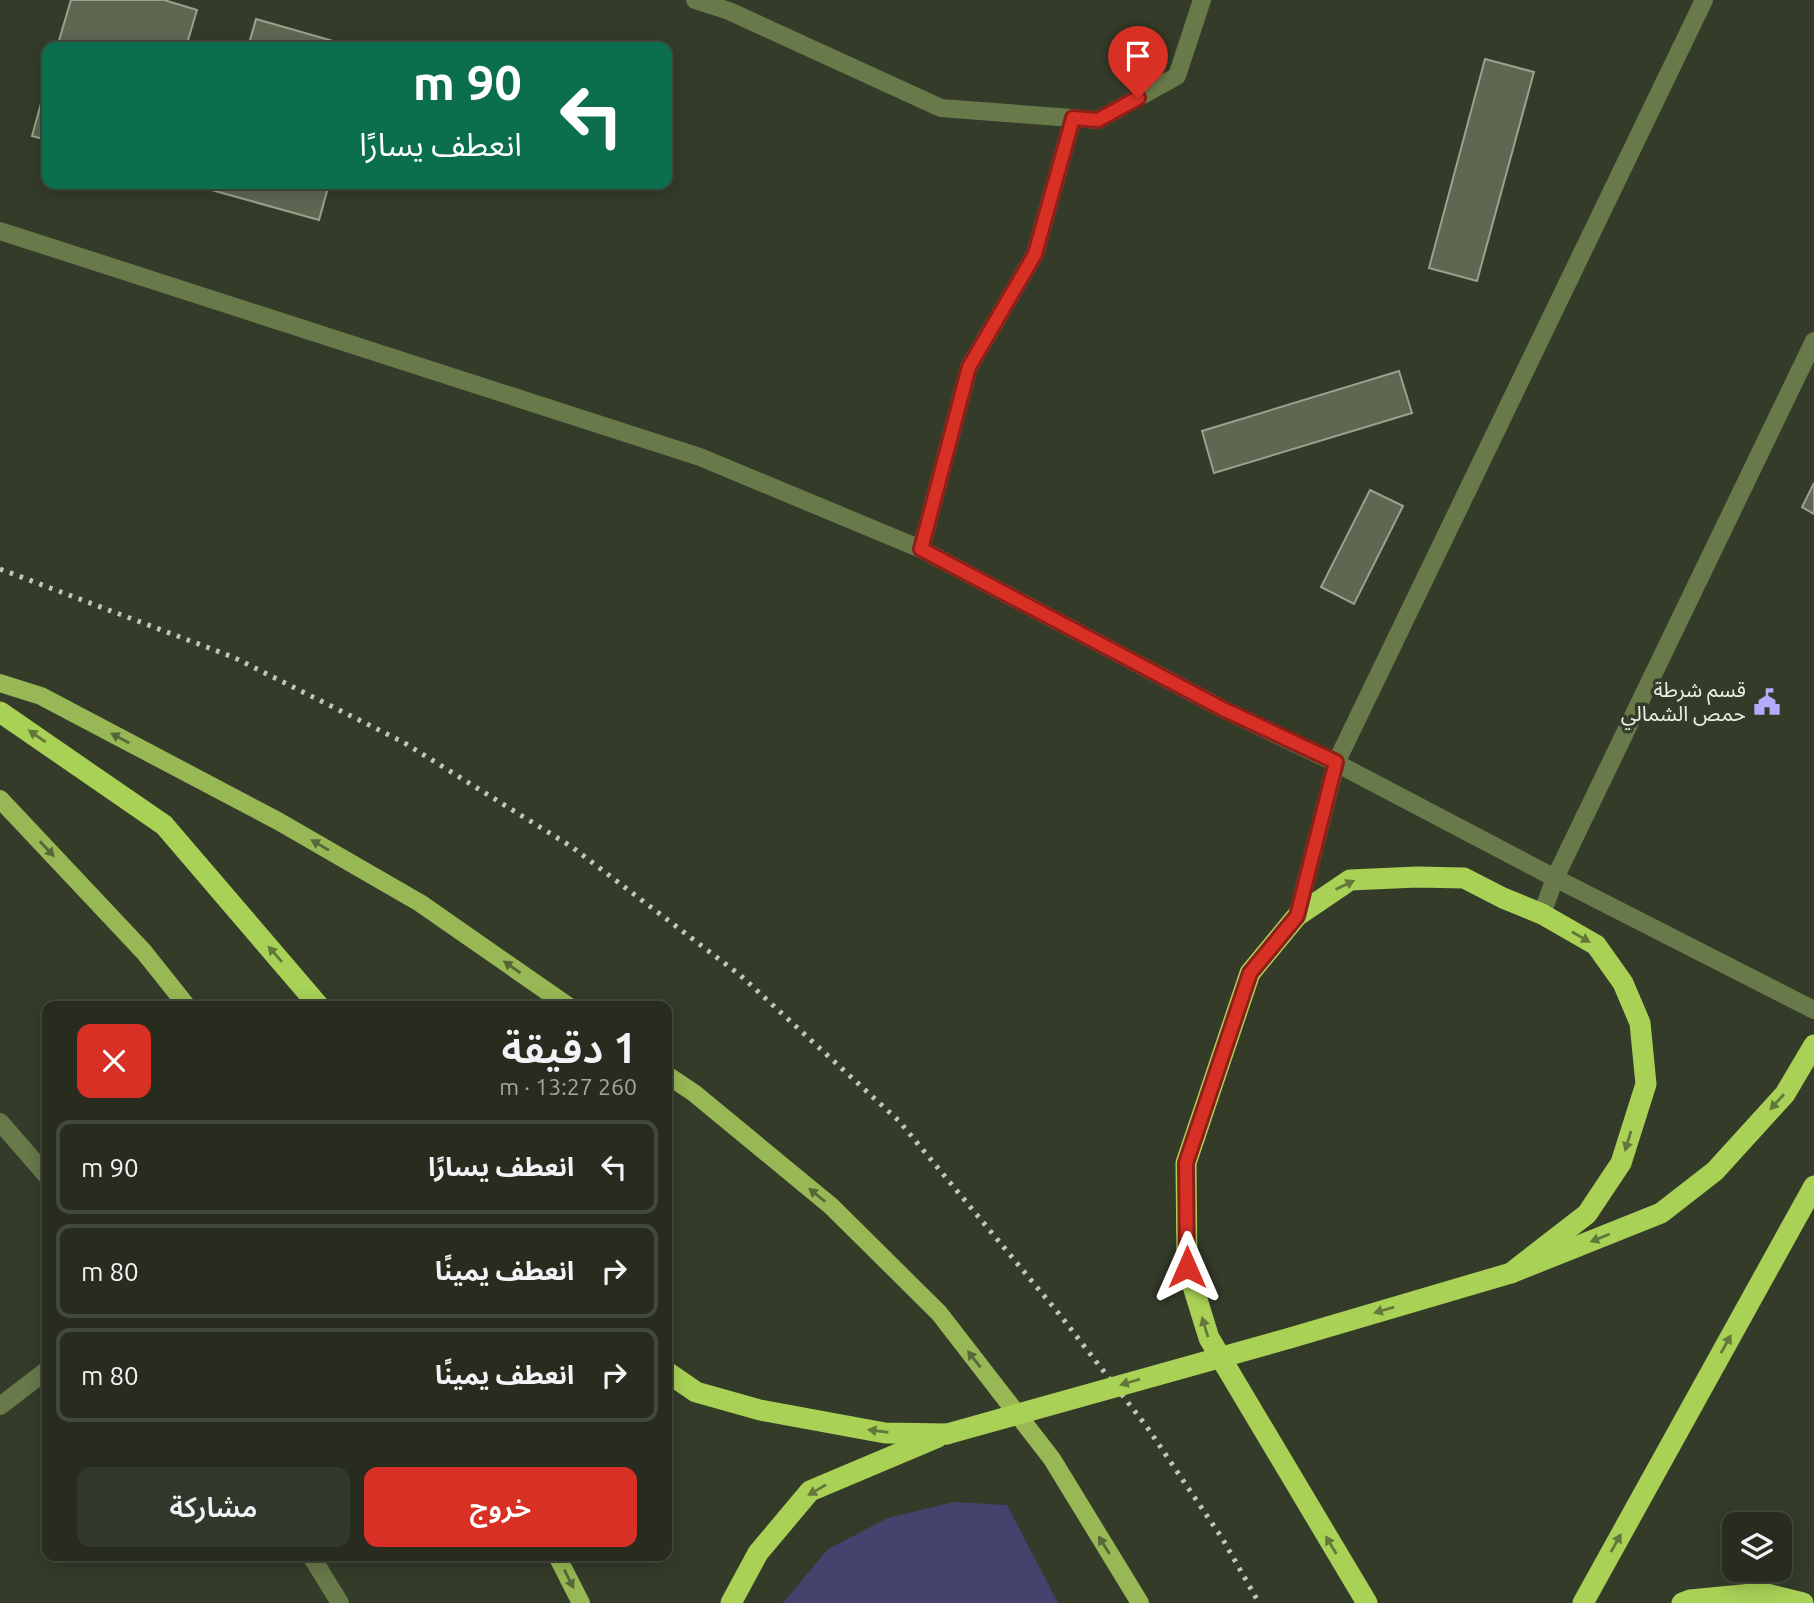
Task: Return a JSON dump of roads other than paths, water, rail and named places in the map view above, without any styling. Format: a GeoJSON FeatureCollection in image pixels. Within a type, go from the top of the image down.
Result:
{"type":"FeatureCollection","features":[{"type":"Feature","properties":{"kind":"highway"},"geometry":{"type":"LineString","coordinates":[[0,712],[163,825],[315,1001]]}},
{"type":"Feature","properties":{"kind":"highway"},"geometry":{"type":"LineString","coordinates":[[1367,1603],[1209,1338],[1187,1267],[1186,1163],[1250,973],[1297,916],[1350,880],[1464,878],[1542,914],[1596,945],[1623,983],[1640,1023],[1646,1084],[1621,1163],[1587,1214],[1511,1273]]}},
{"type":"Feature","properties":{"kind":"highway"},"geometry":{"type":"LineString","coordinates":[[731,1603],[758,1553],[810,1491],[870,1465],[947,1434],[1511,1273],[1661,1213],[1715,1171],[1785,1094],[1814,1045]]}},
{"type":"Feature","properties":{"kind":"highway"},"geometry":{"type":"LineString","coordinates":[[1583,1603],[1814,1186]]}},
{"type":"Feature","properties":{"kind":"highway"},"geometry":{"type":"LineString","coordinates":[[672,1375],[696,1392],[761,1410],[885,1433],[947,1434]]}},
{"type":"Feature","properties":{"kind":"highway"},"geometry":{"type":"LineString","coordinates":[[1682,1603],[1763,1594],[1802,1603]]}},
{"type":"Feature","properties":{"kind":"main road"},"geometry":{"type":"LineString","coordinates":[[0,683],[41,696],[278,821],[420,903],[561,1001]]}},
{"type":"Feature","properties":{"kind":"main road"},"geometry":{"type":"LineString","coordinates":[[0,799],[144,952],[183,1001]]}},
{"type":"Feature","properties":{"kind":"main road"},"geometry":{"type":"LineString","coordinates":[[672,1078],[694,1093],[831,1206],[939,1313],[1052,1459],[1140,1603]]}},
{"type":"Feature","properties":{"kind":"main road"},"geometry":{"type":"LineString","coordinates":[[560,1561],[581,1603]]}},
{"type":"Feature","properties":{"kind":"street"},"geometry":{"type":"LineString","coordinates":[[695,0],[729,11],[941,108],[1098,120],[1177,76],[1202,0]]}},
{"type":"Feature","properties":{"kind":"street"},"geometry":{"type":"LineString","coordinates":[[1297,916],[1336,762],[1704,0]]}},
{"type":"Feature","properties":{"kind":"street"},"geometry":{"type":"LineString","coordinates":[[921,549],[969,367],[1035,254],[1073,118]]}},
{"type":"Feature","properties":{"kind":"street"},"geometry":{"type":"LineString","coordinates":[[0,231],[700,457],[921,549],[1223,709],[1336,762],[1555,878],[1814,1010]]}},
{"type":"Feature","properties":{"kind":"street"},"geometry":{"type":"LineString","coordinates":[[1542,914],[1555,878],[1814,341]]}},
{"type":"Feature","properties":{"kind":"street"},"geometry":{"type":"LineString","coordinates":[[0,1122],[42,1170]]}},
{"type":"Feature","properties":{"kind":"street"},"geometry":{"type":"LineString","coordinates":[[0,1406],[42,1374]]}},
{"type":"Feature","properties":{"kind":"street"},"geometry":{"type":"LineString","coordinates":[[314,1561],[340,1603]]}},
{"type":"Feature","properties":{"kind":"railway"},"geometry":{"type":"LineString","coordinates":[[0,569],[233,657],[403,742],[572,847],[740,975],[899,1121],[1060,1315],[1147,1427],[1222,1538],[1259,1603]]}},
{"type":"Feature","properties":{"kind":"place","name":"قسم شرطة حمص الشمالي"},"geometry":{"type":"Point","coordinates":[1767,702]}}]}
